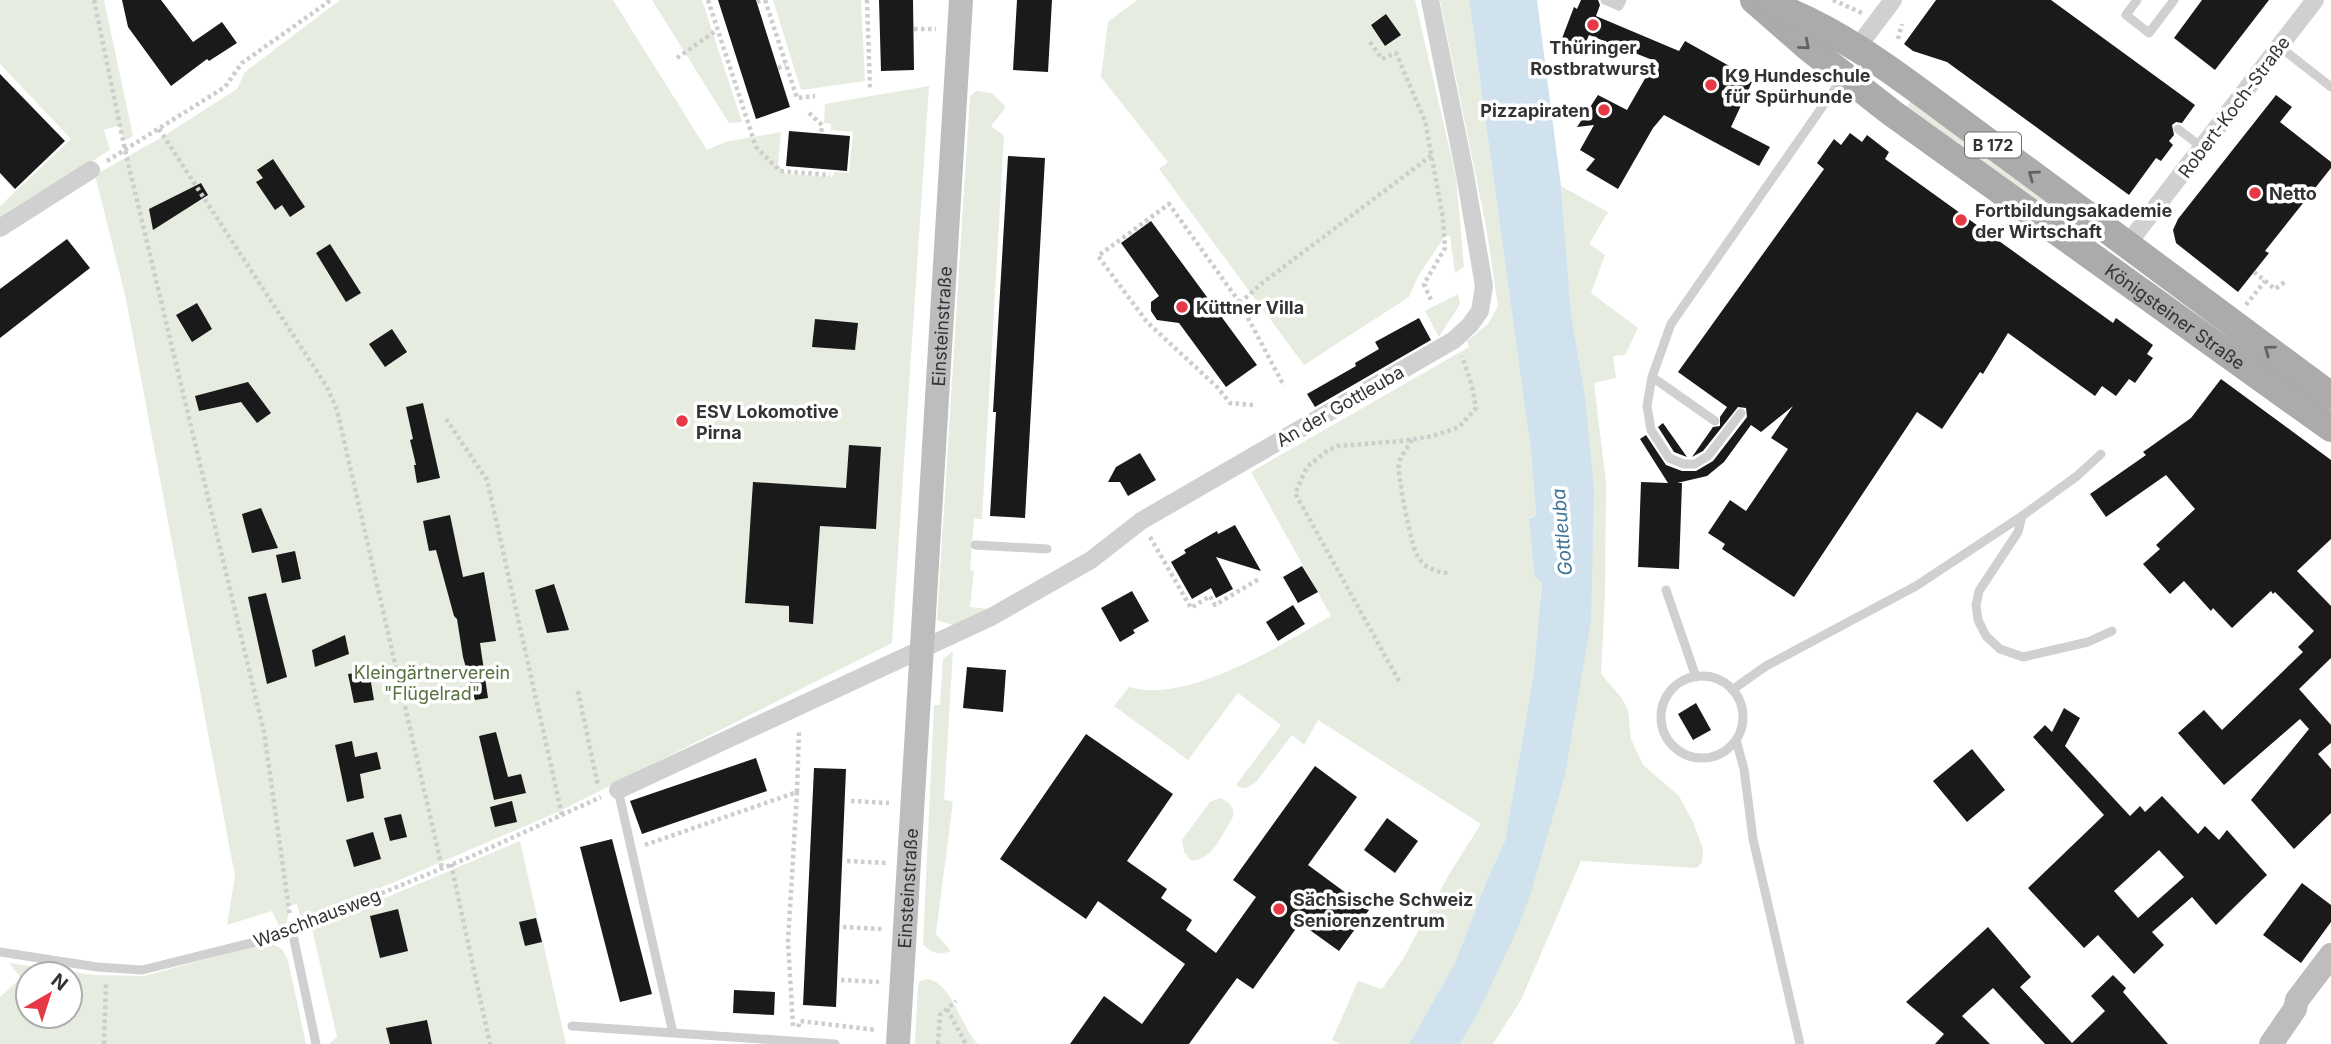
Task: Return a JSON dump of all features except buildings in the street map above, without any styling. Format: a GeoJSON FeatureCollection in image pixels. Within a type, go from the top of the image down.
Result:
{"type":"FeatureCollection","features":[{"type":"Feature","properties":{"kind":"main road","name":"Einsteinstraße"},"geometry":{"type":"LineString","coordinates":[[898,1044],[961,0]]}},
{"type":"Feature","properties":{"kind":"main road","name":"Königsteiner Straße"},"geometry":{"type":"LineString","coordinates":[[1754,0],[1844,76],[1941,149],[2118,257],[2331,396]]}},
{"type":"Feature","properties":{"kind":"main road","name":"Königsteiner Straße"},"geometry":{"type":"LineString","coordinates":[[1759,0],[1802,17],[1856,49],[2078,207],[2118,257],[2331,428]]}},
{"type":"Feature","properties":{"kind":"main road"},"geometry":{"type":"LineString","coordinates":[[2271,1044],[2295,1009],[2297,1000],[2331,955]]}},
{"type":"Feature","properties":{"kind":"street","name":"An der Gottleuba"},"geometry":{"type":"LineString","coordinates":[[920,651],[991,617],[1090,560],[1141,521],[1454,340],[1470,325],[1480,311],[1484,286],[1465,174],[1430,0]]}},
{"type":"Feature","properties":{"kind":"street"},"geometry":{"type":"LineString","coordinates":[[1856,49],[1893,0]]}},
{"type":"Feature","properties":{"kind":"street","name":"Robert-Koch-Straße"},"geometry":{"type":"LineString","coordinates":[[2118,257],[2315,0]]}},
{"type":"Feature","properties":{"kind":"street"},"geometry":{"type":"LineString","coordinates":[[0,229],[91,170]]}},
{"type":"Feature","properties":{"kind":"street"},"geometry":{"type":"LineString","coordinates":[[618,789],[920,651]]}},
{"type":"Feature","properties":{"kind":"lane"},"geometry":{"type":"LineString","coordinates":[[1605,0],[1619,6],[1622,0]]}},
{"type":"Feature","properties":{"kind":"lane"},"geometry":{"type":"LineString","coordinates":[[2137,0],[2126,15],[2149,33],[2174,0]]}},
{"type":"Feature","properties":{"kind":"lane"},"geometry":{"type":"LineString","coordinates":[[2280,47],[2331,87]]}},
{"type":"Feature","properties":{"kind":"lane"},"geometry":{"type":"LineString","coordinates":[[1741,413],[1709,456],[1695,464],[1684,464],[1669,458],[1651,430],[1647,406],[1653,377],[1671,324],[1844,76]]}},
{"type":"Feature","properties":{"kind":"lane"},"geometry":{"type":"LineString","coordinates":[[2178,129],[2203,148]]}},
{"type":"Feature","properties":{"kind":"lane"},"geometry":{"type":"LineString","coordinates":[[1653,377],[1715,421]]}},
{"type":"Feature","properties":{"kind":"lane"},"geometry":{"type":"LineString","coordinates":[[1732,690],[1766,666],[1916,586],[2022,516],[2077,476],[2101,454]]}},
{"type":"Feature","properties":{"kind":"lane"},"geometry":{"type":"LineString","coordinates":[[2022,516],[2018,532],[1979,591],[1977,612],[1986,636],[2000,649],[2023,657],[2088,642],[2112,631]]}},
{"type":"Feature","properties":{"kind":"lane"},"geometry":{"type":"LineString","coordinates":[[975,545],[1047,549]]}},
{"type":"Feature","properties":{"kind":"lane"},"geometry":{"type":"LineString","coordinates":[[1666,590],[1696,677]]}},
{"type":"Feature","properties":{"kind":"lane"},"geometry":{"type":"LineString","coordinates":[[1696,677],[1716,678],[1732,690],[1740,701],[1742,727],[1727,750],[1702,758],[1688,756],[1676,749],[1667,739],[1662,727],[1661,713],[1664,700],[1672,689],[1683,681],[1696,677]]}},
{"type":"Feature","properties":{"kind":"lane"},"geometry":{"type":"LineString","coordinates":[[1736,740],[1744,769],[1753,839],[1800,1044]]}},
{"type":"Feature","properties":{"kind":"lane"},"geometry":{"type":"LineString","coordinates":[[618,789],[673,1033]]}},
{"type":"Feature","properties":{"kind":"lane"},"geometry":{"type":"LineString","coordinates":[[292,930],[316,1044]]}},
{"type":"Feature","properties":{"kind":"lane","name":"Waschhausweg"},"geometry":{"type":"LineString","coordinates":[[0,952],[106,968],[142,970],[259,942],[292,930]]}},
{"type":"Feature","properties":{"kind":"lane"},"geometry":{"type":"LineString","coordinates":[[572,1026],[835,1044]]}},
{"type":"Feature","properties":{"kind":"path"},"geometry":{"type":"LineString","coordinates":[[94,0],[125,150],[264,732],[292,930]]}},
{"type":"Feature","properties":{"kind":"path"},"geometry":{"type":"LineString","coordinates":[[91,170],[225,87],[242,63],[331,0]]}},
{"type":"Feature","properties":{"kind":"path"},"geometry":{"type":"LineString","coordinates":[[708,0],[756,147],[780,171],[830,175]]}},
{"type":"Feature","properties":{"kind":"path"},"geometry":{"type":"LineString","coordinates":[[757,2],[764,0],[797,98],[815,96]]}},
{"type":"Feature","properties":{"kind":"path"},"geometry":{"type":"LineString","coordinates":[[867,0],[870,88]]}},
{"type":"Feature","properties":{"kind":"path"},"geometry":{"type":"LineString","coordinates":[[1833,0],[1863,13]]}},
{"type":"Feature","properties":{"kind":"path"},"geometry":{"type":"LineString","coordinates":[[914,29],[936,29]]}},
{"type":"Feature","properties":{"kind":"path"},"geometry":{"type":"LineString","coordinates":[[677,58],[717,30]]}},
{"type":"Feature","properties":{"kind":"path"},"geometry":{"type":"LineString","coordinates":[[1370,42],[1382,59],[1396,53],[1424,121],[1443,218],[1446,248],[1424,284],[1431,300]]}},
{"type":"Feature","properties":{"kind":"path"},"geometry":{"type":"LineString","coordinates":[[778,68],[786,66]]}},
{"type":"Feature","properties":{"kind":"path"},"geometry":{"type":"LineString","coordinates":[[810,113],[822,125],[821,134]]}},
{"type":"Feature","properties":{"kind":"path"},"geometry":{"type":"LineString","coordinates":[[159,129],[327,387],[337,410],[442,868]]}},
{"type":"Feature","properties":{"kind":"path"},"geometry":{"type":"LineString","coordinates":[[1240,303],[1261,284],[1432,155]]}},
{"type":"Feature","properties":{"kind":"path"},"geometry":{"type":"LineString","coordinates":[[1253,405],[1230,403],[1217,387],[1147,322],[1098,256],[1169,204],[1240,303],[1284,386]]}},
{"type":"Feature","properties":{"kind":"path"},"geometry":{"type":"LineString","coordinates":[[2254,272],[2275,289],[2285,282]]}},
{"type":"Feature","properties":{"kind":"path"},"geometry":{"type":"LineString","coordinates":[[2244,308],[2265,281]]}},
{"type":"Feature","properties":{"kind":"path"},"geometry":{"type":"LineString","coordinates":[[1399,681],[1295,493],[1307,467],[1317,457],[1337,446],[1412,440],[1459,427],[1476,408],[1472,386],[1454,340]]}},
{"type":"Feature","properties":{"kind":"path"},"geometry":{"type":"LineString","coordinates":[[446,419],[487,480],[562,816]]}},
{"type":"Feature","properties":{"kind":"path"},"geometry":{"type":"LineString","coordinates":[[1412,440],[1398,466],[1411,540],[1417,556],[1429,568],[1437,573],[1448,573]]}},
{"type":"Feature","properties":{"kind":"path"},"geometry":{"type":"LineString","coordinates":[[1141,521],[1191,608],[1210,596],[1215,605],[1259,579]]}},
{"type":"Feature","properties":{"kind":"path"},"geometry":{"type":"LineString","coordinates":[[578,691],[601,797]]}},
{"type":"Feature","properties":{"kind":"path"},"geometry":{"type":"LineString","coordinates":[[794,1041],[788,942],[799,730]]}},
{"type":"Feature","properties":{"kind":"path","name":"Waschhausweg"},"geometry":{"type":"LineString","coordinates":[[292,930],[442,868],[618,789]]}},
{"type":"Feature","properties":{"kind":"path"},"geometry":{"type":"LineString","coordinates":[[631,850],[797,792]]}},
{"type":"Feature","properties":{"kind":"path"},"geometry":{"type":"LineString","coordinates":[[851,801],[890,803]]}},
{"type":"Feature","properties":{"kind":"path"},"geometry":{"type":"LineString","coordinates":[[795,822],[805,821]]}},
{"type":"Feature","properties":{"kind":"path"},"geometry":{"type":"LineString","coordinates":[[847,861],[887,863]]}},
{"type":"Feature","properties":{"kind":"path"},"geometry":{"type":"LineString","coordinates":[[451,864],[490,1044]]}},
{"type":"Feature","properties":{"kind":"path"},"geometry":{"type":"LineString","coordinates":[[792,881],[801,882]]}},
{"type":"Feature","properties":{"kind":"path"},"geometry":{"type":"LineString","coordinates":[[844,927],[883,929]]}},
{"type":"Feature","properties":{"kind":"path"},"geometry":{"type":"LineString","coordinates":[[788,942],[797,943]]}},
{"type":"Feature","properties":{"kind":"path"},"geometry":{"type":"LineString","coordinates":[[104,1044],[106,968]]}},
{"type":"Feature","properties":{"kind":"path"},"geometry":{"type":"LineString","coordinates":[[841,979],[880,982]]}},
{"type":"Feature","properties":{"kind":"path"},"geometry":{"type":"LineString","coordinates":[[938,1044],[940,1015],[956,1001]]}},
{"type":"Feature","properties":{"kind":"path"},"geometry":{"type":"LineString","coordinates":[[947,1009],[966,1044]]}},
{"type":"Feature","properties":{"kind":"green space"},"geometry":{"type":"Polygon","coordinates":[[[0,0],[104,0],[133,136],[124,141],[119,125],[104,130],[110,150],[0,219],[0,206],[71,139],[0,64],[0,0]]]}},
{"type":"Feature","properties":{"kind":"green space","name":"Kleingärtnerverein \"Flügelrad\""},"geometry":{"type":"Polygon","coordinates":[[[340,0],[613,0],[707,150],[725,142],[781,132],[778,165],[786,174],[833,177],[834,172],[849,173],[853,132],[831,130],[831,124],[824,123],[825,104],[929,86],[892,643],[558,812],[392,883],[301,919],[297,904],[289,906],[287,923],[279,926],[272,911],[227,925],[235,876],[126,299],[95,175],[164,136],[237,89],[245,72],[340,0]]]}},
{"type":"Feature","properties":{"kind":"green space"},"geometry":{"type":"Polygon","coordinates":[[[652,0],[702,0],[742,122],[729,123],[652,0]]]}},
{"type":"Feature","properties":{"kind":"green space"},"geometry":{"type":"Polygon","coordinates":[[[773,0],[861,0],[865,81],[801,90],[773,0]]]}},
{"type":"Feature","properties":{"kind":"green space"},"geometry":{"type":"Polygon","coordinates":[[[1137,0],[1415,0],[1456,177],[1464,267],[1455,273],[1450,236],[1445,236],[1418,276],[1409,297],[1304,365],[1159,169],[1168,162],[1101,77],[1108,22],[1137,0]]]}},
{"type":"Feature","properties":{"kind":"green space"},"geometry":{"type":"Polygon","coordinates":[[[1440,0],[1469,0],[1531,452],[1536,516],[1529,517],[1534,575],[1542,582],[1533,677],[1505,841],[1455,963],[1409,1044],[1340,1044],[1332,1040],[1358,981],[1382,989],[1403,959],[1448,876],[1481,824],[1318,720],[1304,745],[1292,735],[1256,782],[1246,788],[1239,787],[1236,785],[1281,725],[1238,693],[1188,760],[1114,706],[1129,687],[1152,690],[1178,688],[1205,680],[1260,656],[1331,616],[1251,472],[1469,347],[1467,341],[1488,324],[1498,306],[1486,226],[1440,0]]]}},
{"type":"Feature","properties":{"kind":"green space"},"geometry":{"type":"Polygon","coordinates":[[[976,91],[992,93],[1006,107],[991,126],[1004,136],[982,519],[974,519],[970,570],[974,571],[970,607],[989,609],[953,625],[937,620],[970,96],[976,91]]]}},
{"type":"Feature","properties":{"kind":"green space"},"geometry":{"type":"Polygon","coordinates":[[[1911,100],[2094,236],[2093,238],[1907,107],[1911,100]]]}},
{"type":"Feature","properties":{"kind":"green space"},"geometry":{"type":"Polygon","coordinates":[[[1561,186],[1608,212],[1589,244],[1605,255],[1591,293],[1638,328],[1625,355],[1613,356],[1616,378],[1594,383],[1606,483],[1601,674],[1621,697],[1628,710],[1631,739],[1643,765],[1679,796],[1693,822],[1703,849],[1702,862],[1697,868],[1581,861],[1521,1000],[1493,1044],[1460,1044],[1475,1019],[1585,396],[1571,313],[1561,186]]]}},
{"type":"Feature","properties":{"kind":"green space"},"geometry":{"type":"Polygon","coordinates":[[[1458,294],[1460,304],[1439,337],[1425,311],[1458,294]]]}},
{"type":"Feature","properties":{"kind":"green space"},"geometry":{"type":"Polygon","coordinates":[[[953,651],[944,800],[953,801],[936,934],[951,951],[939,953],[923,944],[934,705],[940,705],[943,659],[953,651]]]}},
{"type":"Feature","properties":{"kind":"green space"},"geometry":{"type":"Polygon","coordinates":[[[1220,798],[1231,806],[1232,819],[1210,852],[1197,860],[1190,860],[1184,852],[1182,840],[1210,802],[1220,798]]]}},
{"type":"Feature","properties":{"kind":"green space"},"geometry":{"type":"Polygon","coordinates":[[[520,841],[566,1044],[329,1044],[337,1037],[312,929],[520,841]]]}},
{"type":"Feature","properties":{"kind":"green space"},"geometry":{"type":"Polygon","coordinates":[[[269,942],[282,949],[288,960],[306,1044],[0,1044],[0,997],[14,984],[14,1030],[84,1030],[84,974],[144,976],[269,942]]]}},
{"type":"Feature","properties":{"kind":"green space"},"geometry":{"type":"Polygon","coordinates":[[[927,979],[943,988],[978,1044],[915,1044],[918,986],[920,981],[927,979]]]}},
{"type":"Feature","properties":{"kind":"water","name":"Gottleuba"},"geometry":{"type":"Polygon","coordinates":[[[1469,0],[1537,0],[1561,186],[1571,313],[1585,396],[1594,490],[1591,621],[1565,775],[1518,928],[1475,1019],[1460,1044],[1409,1044],[1455,963],[1505,841],[1533,677],[1542,583],[1534,575],[1529,518],[1536,516],[1531,452],[1469,0]]]}},
{"type":"Feature","properties":{"kind":"place","name":"Thüringer Rostbratwurst"},"geometry":{"type":"Point","coordinates":[1593,25]}},
{"type":"Feature","properties":{"kind":"place","name":"K9 Hundeschule für Spürhunde"},"geometry":{"type":"Point","coordinates":[1711,85]}},
{"type":"Feature","properties":{"kind":"place","name":"Pizzapiraten"},"geometry":{"type":"Point","coordinates":[1604,110]}},
{"type":"Feature","properties":{"kind":"place","name":"Netto"},"geometry":{"type":"Point","coordinates":[2255,193]}},
{"type":"Feature","properties":{"kind":"place","name":"Fortbildungsakademie der Wirtschaft"},"geometry":{"type":"Point","coordinates":[1961,220]}},
{"type":"Feature","properties":{"kind":"place","name":"Küttner Villa"},"geometry":{"type":"Point","coordinates":[1182,307]}},
{"type":"Feature","properties":{"kind":"place","name":"ESV Lokomotive Pirna"},"geometry":{"type":"Point","coordinates":[682,421]}},
{"type":"Feature","properties":{"kind":"place","name":"Sächsische Schweiz Seniorenzentrum"},"geometry":{"type":"Point","coordinates":[1279,909]}}]}
